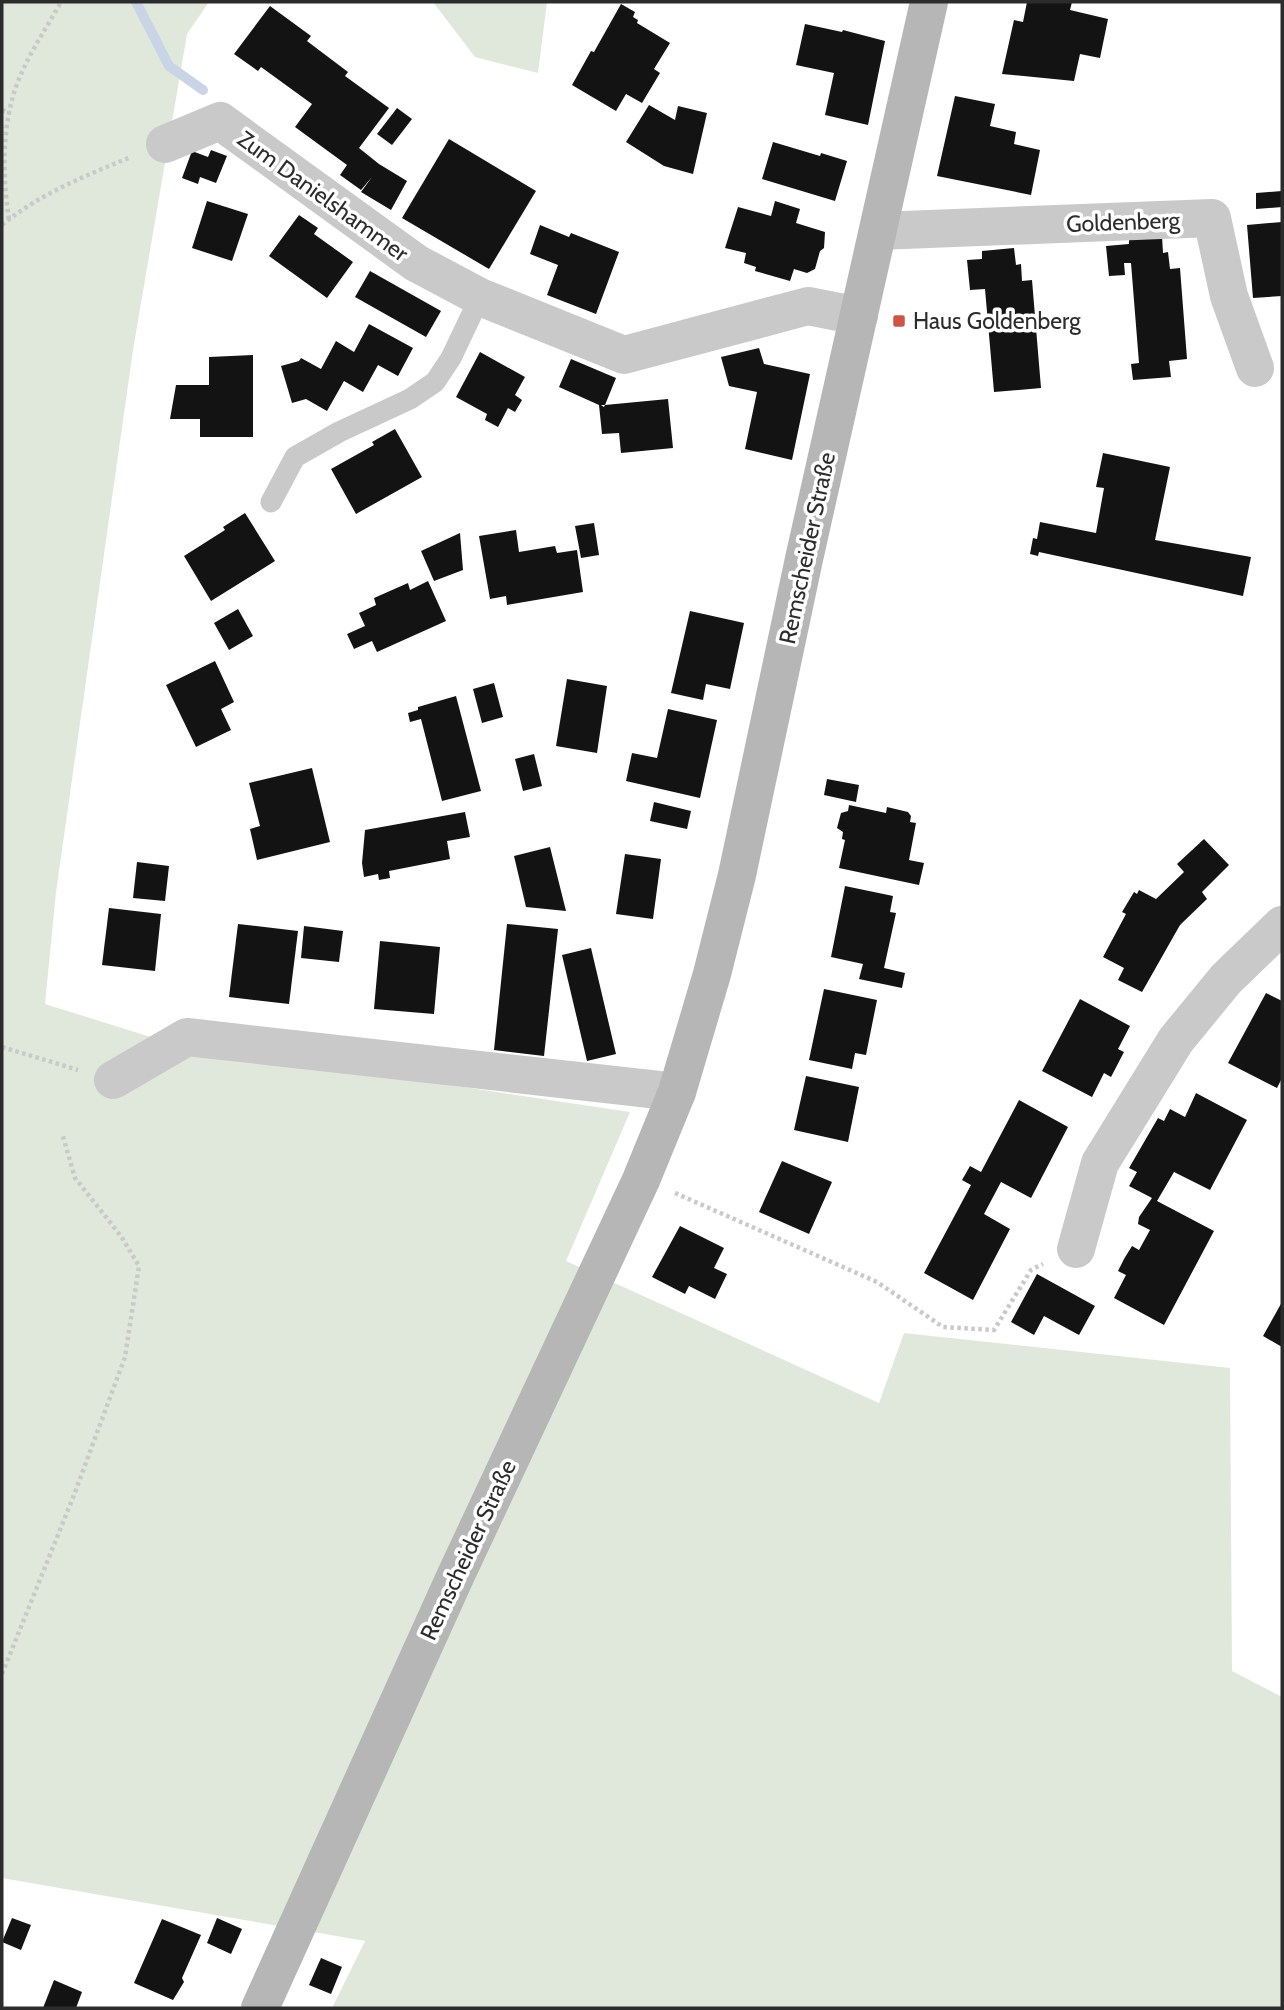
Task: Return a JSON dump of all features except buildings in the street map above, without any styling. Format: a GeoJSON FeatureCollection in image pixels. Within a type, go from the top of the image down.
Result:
{"type":"FeatureCollection","features":[{"type":"Feature","properties":{"kind":"main road","name":"Remscheider Straße"},"geometry":{"type":"LineString","coordinates":[[260,2008],[443,1601],[641,1180],[677,1092],[712,974],[737,875],[929,2]]}},
{"type":"Feature","properties":{"kind":"street","name":"Zum Danielshammer"},"geometry":{"type":"LineString","coordinates":[[165,144],[220,121],[416,263],[480,297],[624,355],[808,306],[859,316]]}},
{"type":"Feature","properties":{"kind":"street","name":"Goldenberg"},"geometry":{"type":"LineString","coordinates":[[878,231],[1212,218],[1228,296],[1255,369]]}},
{"type":"Feature","properties":{"kind":"street"},"geometry":{"type":"LineString","coordinates":[[1076,1249],[1100,1163],[1176,1040],[1226,979],[1282,925]]}},
{"type":"Feature","properties":{"kind":"street"},"geometry":{"type":"LineString","coordinates":[[113,1080],[187,1037],[677,1092]]}},
{"type":"Feature","properties":{"kind":"lane"},"geometry":{"type":"LineString","coordinates":[[271,502],[296,457],[340,432],[410,399],[435,382],[451,358],[480,297]]}},
{"type":"Feature","properties":{"kind":"path"},"geometry":{"type":"LineString","coordinates":[[9,219],[3,167],[12,99],[31,56],[61,2]]}},
{"type":"Feature","properties":{"kind":"path"},"geometry":{"type":"LineString","coordinates":[[2,110],[10,113]]}},
{"type":"Feature","properties":{"kind":"path"},"geometry":{"type":"LineString","coordinates":[[2,225],[36,201],[92,173],[165,144]]}},
{"type":"Feature","properties":{"kind":"path"},"geometry":{"type":"LineString","coordinates":[[2,1047],[113,1080]]}},
{"type":"Feature","properties":{"kind":"path"},"geometry":{"type":"LineString","coordinates":[[2,1674],[74,1495],[125,1357],[139,1266],[121,1236],[75,1178],[62,1133]]}},
{"type":"Feature","properties":{"kind":"path"},"geometry":{"type":"LineString","coordinates":[[697,1201],[877,1282],[943,1327],[994,1329],[1031,1270],[1076,1249]]}},
{"type":"Feature","properties":{"kind":"shaded area"},"geometry":{"type":"Polygon","coordinates":[[[2,2],[209,2],[187,34],[133,350],[56,892],[45,1004],[170,1043],[630,1112],[566,1261],[879,1403],[904,1333],[1230,1368],[1232,1671],[1282,1697],[1282,2008],[332,2008],[365,1941],[2,1878],[2,2]]]}},
{"type":"Feature","properties":{"kind":"shaded area"},"geometry":{"type":"Polygon","coordinates":[[[433,2],[547,2],[538,73],[475,57],[433,2]]]}},
{"type":"Feature","properties":{"kind":"waterway"},"geometry":{"type":"LineString","coordinates":[[136,2],[169,66],[203,90]]}},
{"type":"Feature","properties":{"kind":"place","name":"Haus Goldenberg"},"geometry":{"type":"Point","coordinates":[899,321]}}]}
